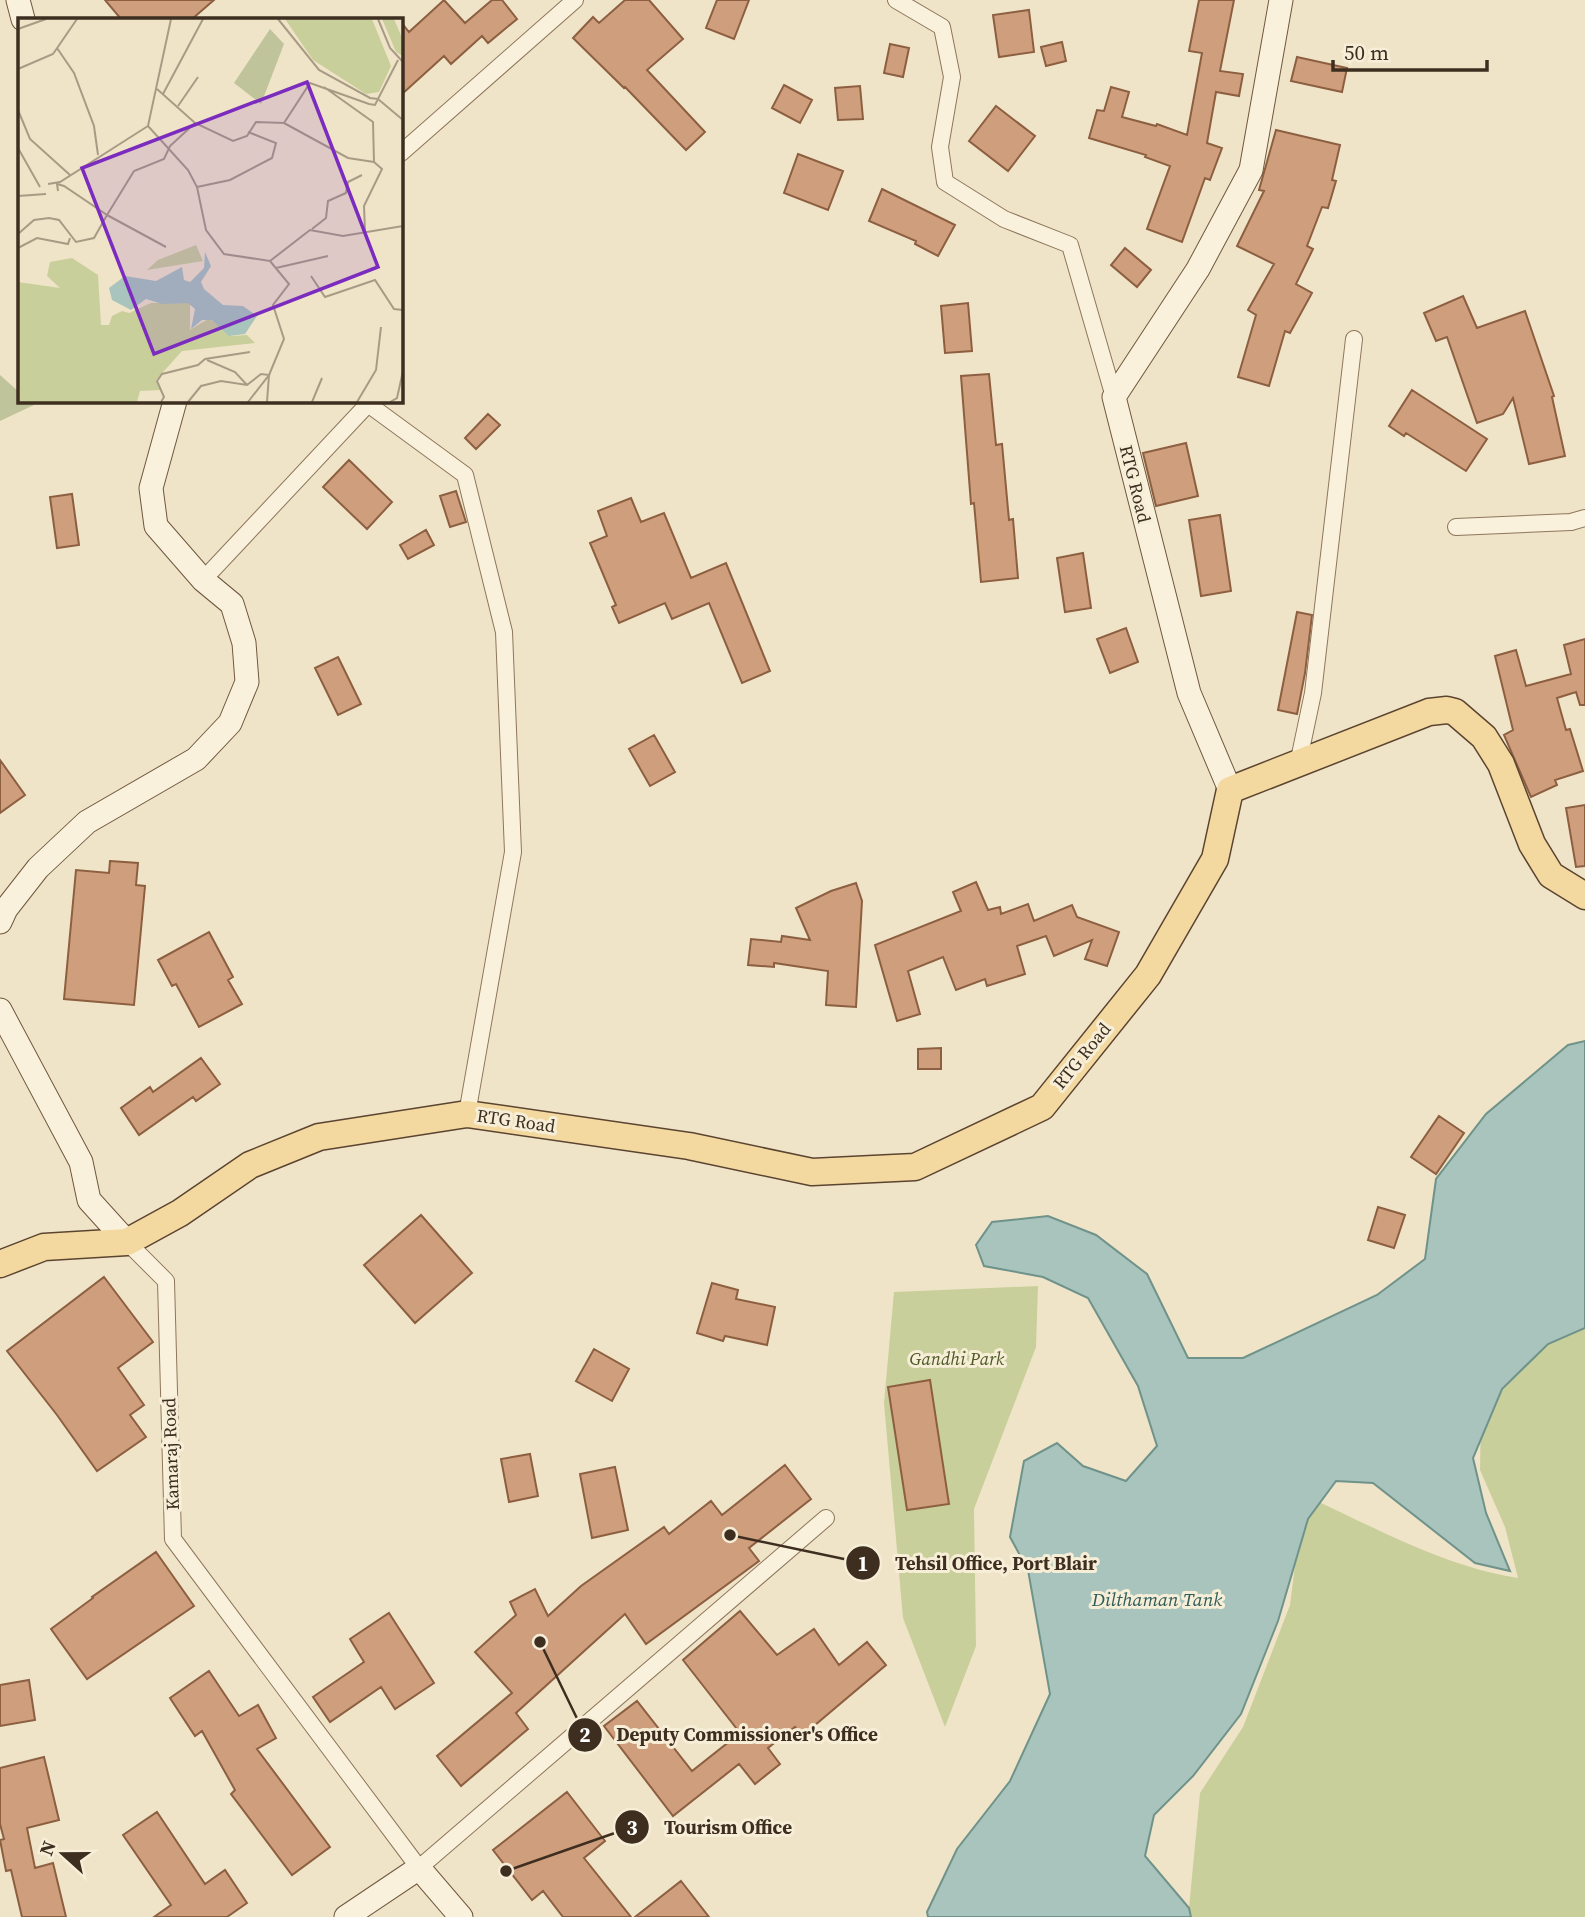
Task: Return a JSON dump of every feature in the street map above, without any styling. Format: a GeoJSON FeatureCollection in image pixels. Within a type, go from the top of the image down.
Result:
{"type":"FeatureCollection","features":[{"type":"Feature","properties":{"kind":"main road"},"geometry":{"type":"LineString","coordinates":[[18,0],[23,18]]}},
{"type":"Feature","properties":{"kind":"main road"},"geometry":{"type":"LineString","coordinates":[[1114,397],[1198,269],[1251,170],[1281,0]]}},
{"type":"Feature","properties":{"kind":"main road","name":"RTG Road"},"geometry":{"type":"LineString","coordinates":[[0,1264],[44,1247],[127,1242],[180,1213],[250,1165],[319,1137],[467,1114],[688,1146],[812,1172],[915,1167],[1042,1107],[1148,975],[1215,859],[1230,790],[1189,692],[1114,397]]}},
{"type":"Feature","properties":{"kind":"main road"},"geometry":{"type":"LineString","coordinates":[[0,922],[6,909],[38,868],[87,822],[196,759],[230,723],[247,681],[243,643],[232,604],[203,580],[156,526],[151,488],[175,402]]}},
{"type":"Feature","properties":{"kind":"main road"},"geometry":{"type":"LineString","coordinates":[[1230,790],[1429,712],[1455,712],[1484,737],[1501,764],[1532,844],[1551,875],[1585,896]]}},
{"type":"Feature","properties":{"kind":"main road","name":"Kamaraj Road"},"geometry":{"type":"LineString","coordinates":[[0,1010],[81,1162],[89,1200],[127,1242]]}},
{"type":"Feature","properties":{"kind":"main road"},"geometry":{"type":"LineString","coordinates":[[346,1917],[419,1868],[461,1917]]}},
{"type":"Feature","properties":{"kind":"street"},"geometry":{"type":"LineString","coordinates":[[402,152],[575,0]]}},
{"type":"Feature","properties":{"kind":"street"},"geometry":{"type":"LineString","coordinates":[[896,0],[942,26],[952,77],[940,147],[945,182],[1004,219],[1070,245],[1114,397]]}},
{"type":"Feature","properties":{"kind":"street"},"geometry":{"type":"LineString","coordinates":[[1298,764],[1313,693],[1354,339]]}},
{"type":"Feature","properties":{"kind":"street"},"geometry":{"type":"LineString","coordinates":[[203,580],[368,404],[465,475],[504,632],[513,852],[467,1114]]}},
{"type":"Feature","properties":{"kind":"street"},"geometry":{"type":"LineString","coordinates":[[1456,527],[1571,522],[1585,518]]}},
{"type":"Feature","properties":{"kind":"street","name":"Kamaraj Road"},"geometry":{"type":"LineString","coordinates":[[127,1242],[166,1281],[173,1539],[419,1868]]}},
{"type":"Feature","properties":{"kind":"street"},"geometry":{"type":"LineString","coordinates":[[419,1868],[826,1518]]}},
{"type":"Feature","properties":{"kind":"green space"},"geometry":{"type":"Polygon","coordinates":[[[0,375],[18,391],[18,402],[30,402],[34,405],[0,421],[0,375]]]}},
{"type":"Feature","properties":{"kind":"green space","name":"Gandhi Park"},"geometry":{"type":"Polygon","coordinates":[[[1038,1286],[1036,1347],[974,1509],[976,1646],[945,1727],[903,1618],[884,1403],[894,1292],[1038,1286]]]}},
{"type":"Feature","properties":{"kind":"green space"},"geometry":{"type":"Polygon","coordinates":[[[1563,1319],[1585,1319],[1585,1917],[1192,1917],[1189,1908],[1200,1793],[1243,1727],[1290,1605],[1299,1534],[1312,1499],[1439,1556],[1491,1573],[1518,1578],[1505,1527],[1480,1470],[1481,1410],[1563,1319]]]}},
{"type":"Feature","properties":{"kind":"water","name":"Dilthaman Tank"},"geometry":{"type":"Polygon","coordinates":[[[1585,1041],[1585,1328],[1548,1344],[1502,1389],[1473,1458],[1486,1513],[1510,1571],[1475,1563],[1373,1483],[1336,1481],[1308,1519],[1278,1621],[1241,1714],[1193,1776],[1154,1815],[1145,1856],[1189,1908],[1191,1917],[928,1917],[927,1912],[957,1849],[1010,1781],[1050,1694],[1028,1570],[1010,1537],[1024,1461],[1057,1443],[1083,1466],[1126,1481],[1157,1446],[1138,1386],[1088,1298],[1043,1277],[984,1266],[976,1245],[992,1222],[1048,1216],[1096,1235],[1147,1274],[1188,1358],[1243,1358],[1377,1295],[1425,1259],[1436,1179],[1486,1114],[1568,1045],[1585,1041]]]}},
{"type":"Feature","properties":{"kind":"building"},"geometry":{"type":"Polygon","coordinates":[[[105,0],[214,0],[193,18],[120,18],[105,0]]]}},
{"type":"Feature","properties":{"kind":"building"},"geometry":{"type":"Polygon","coordinates":[[[444,0],[465,23],[492,0],[502,0],[517,19],[488,43],[482,36],[451,64],[444,56],[402,94],[402,23],[409,32],[444,0]]]}},
{"type":"Feature","properties":{"kind":"building"},"geometry":{"type":"Polygon","coordinates":[[[625,0],[649,0],[683,39],[647,70],[705,132],[686,150],[573,38],[593,17],[599,23],[625,0]]]}},
{"type":"Feature","properties":{"kind":"building"},"geometry":{"type":"Polygon","coordinates":[[[717,0],[749,0],[734,39],[706,28],[717,0]]]}},
{"type":"Feature","properties":{"kind":"building"},"geometry":{"type":"Polygon","coordinates":[[[1199,0],[1234,0],[1220,71],[1243,74],[1239,96],[1216,92],[1207,143],[1222,148],[1210,180],[1205,178],[1182,242],[1147,229],[1170,166],[1145,157],[1146,155],[1089,138],[1097,110],[1104,111],[1111,87],[1129,92],[1122,117],[1156,126],[1157,124],[1187,135],[1202,53],[1189,51],[1199,0]]]}},
{"type":"Feature","properties":{"kind":"building"},"geometry":{"type":"Polygon","coordinates":[[[1029,10],[1034,52],[999,57],[993,15],[1029,10]]]}},
{"type":"Feature","properties":{"kind":"building"},"geometry":{"type":"Polygon","coordinates":[[[1062,42],[1066,61],[1046,66],[1041,47],[1062,42]]]}},
{"type":"Feature","properties":{"kind":"building"},"geometry":{"type":"Polygon","coordinates":[[[890,44],[909,48],[903,77],[884,73],[890,44]]]}},
{"type":"Feature","properties":{"kind":"building"},"geometry":{"type":"Polygon","coordinates":[[[1297,57],[1347,68],[1342,92],[1291,81],[1297,57]]]}},
{"type":"Feature","properties":{"kind":"building"},"geometry":{"type":"Polygon","coordinates":[[[784,85],[812,100],[800,123],[772,108],[784,85]]]}},
{"type":"Feature","properties":{"kind":"building"},"geometry":{"type":"Polygon","coordinates":[[[860,86],[863,119],[838,120],[835,88],[860,86]]]}},
{"type":"Feature","properties":{"kind":"building"},"geometry":{"type":"Polygon","coordinates":[[[996,106],[1035,136],[1008,171],[969,141],[996,106]]]}},
{"type":"Feature","properties":{"kind":"building"},"geometry":{"type":"Polygon","coordinates":[[[1276,130],[1340,145],[1332,180],[1336,181],[1328,208],[1322,207],[1307,246],[1313,249],[1296,284],[1312,293],[1290,333],[1285,331],[1269,386],[1238,377],[1256,315],[1248,310],[1274,264],[1237,246],[1264,191],[1259,190],[1276,130]]]}},
{"type":"Feature","properties":{"kind":"building"},"geometry":{"type":"Polygon","coordinates":[[[798,154],[843,171],[828,210],[784,193],[798,154]]]}},
{"type":"Feature","properties":{"kind":"building"},"geometry":{"type":"Polygon","coordinates":[[[882,189],[955,225],[938,256],[915,244],[916,241],[869,221],[882,189]]]}},
{"type":"Feature","properties":{"kind":"building"},"geometry":{"type":"Polygon","coordinates":[[[1125,248],[1151,270],[1137,287],[1111,265],[1125,248]]]}},
{"type":"Feature","properties":{"kind":"building"},"geometry":{"type":"Polygon","coordinates":[[[1463,296],[1477,328],[1525,311],[1554,396],[1552,397],[1565,456],[1529,464],[1513,398],[1503,414],[1477,423],[1447,337],[1436,341],[1424,313],[1463,296]]]}},
{"type":"Feature","properties":{"kind":"building"},"geometry":{"type":"Polygon","coordinates":[[[968,303],[972,351],[945,353],[941,306],[968,303]]]}},
{"type":"Feature","properties":{"kind":"building"},"geometry":{"type":"Polygon","coordinates":[[[989,374],[996,445],[1002,444],[1009,520],[1013,519],[1018,578],[981,582],[974,503],[971,504],[961,376],[989,374]]]}},
{"type":"Feature","properties":{"kind":"building"},"geometry":{"type":"Polygon","coordinates":[[[1412,390],[1487,439],[1466,471],[1406,433],[1404,436],[1389,426],[1412,390]]]}},
{"type":"Feature","properties":{"kind":"building"},"geometry":{"type":"Polygon","coordinates":[[[488,414],[500,425],[476,449],[465,438],[488,414]]]}},
{"type":"Feature","properties":{"kind":"building"},"geometry":{"type":"Polygon","coordinates":[[[1186,443],[1198,496],[1156,506],[1143,453],[1186,443]]]}},
{"type":"Feature","properties":{"kind":"building"},"geometry":{"type":"Polygon","coordinates":[[[349,460],[392,502],[367,529],[323,487],[349,460]]]}},
{"type":"Feature","properties":{"kind":"building"},"geometry":{"type":"Polygon","coordinates":[[[456,491],[466,522],[450,527],[440,496],[456,491]]]}},
{"type":"Feature","properties":{"kind":"building"},"geometry":{"type":"Polygon","coordinates":[[[72,494],[79,545],[57,548],[50,497],[72,494]]]}},
{"type":"Feature","properties":{"kind":"building"},"geometry":{"type":"Polygon","coordinates":[[[631,498],[641,522],[664,513],[691,578],[726,563],[770,671],[742,683],[709,603],[672,619],[665,603],[619,623],[612,607],[616,605],[590,543],[607,536],[598,511],[631,498]]]}},
{"type":"Feature","properties":{"kind":"building"},"geometry":{"type":"Polygon","coordinates":[[[1220,515],[1231,591],[1201,596],[1189,520],[1220,515]]]}},
{"type":"Feature","properties":{"kind":"building"},"geometry":{"type":"Polygon","coordinates":[[[426,530],[434,545],[408,559],[400,545],[426,530]]]}},
{"type":"Feature","properties":{"kind":"building"},"geometry":{"type":"Polygon","coordinates":[[[1083,553],[1091,608],[1065,612],[1057,558],[1083,553]]]}},
{"type":"Feature","properties":{"kind":"building"},"geometry":{"type":"Polygon","coordinates":[[[1297,612],[1312,615],[1297,714],[1278,710],[1297,612]]]}},
{"type":"Feature","properties":{"kind":"building"},"geometry":{"type":"Polygon","coordinates":[[[1126,628],[1138,662],[1110,673],[1097,639],[1126,628]]]}},
{"type":"Feature","properties":{"kind":"building"},"geometry":{"type":"Polygon","coordinates":[[[1585,639],[1585,705],[1580,705],[1576,692],[1557,698],[1566,730],[1570,729],[1583,771],[1555,780],[1557,785],[1531,797],[1504,735],[1513,730],[1495,656],[1516,650],[1526,686],[1571,674],[1564,645],[1585,639]]]}},
{"type":"Feature","properties":{"kind":"building"},"geometry":{"type":"Polygon","coordinates":[[[338,657],[361,704],[338,715],[315,668],[338,657]]]}},
{"type":"Feature","properties":{"kind":"building"},"geometry":{"type":"Polygon","coordinates":[[[654,735],[675,772],[650,786],[629,749],[654,735]]]}},
{"type":"Feature","properties":{"kind":"building"},"geometry":{"type":"Polygon","coordinates":[[[0,760],[25,795],[0,813],[0,760]]]}},
{"type":"Feature","properties":{"kind":"building"},"geometry":{"type":"Polygon","coordinates":[[[1585,805],[1585,866],[1576,867],[1566,808],[1585,805]]]}},
{"type":"Feature","properties":{"kind":"building"},"geometry":{"type":"Polygon","coordinates":[[[110,861],[138,863],[136,885],[145,886],[134,1005],[64,999],[76,870],[109,873],[110,861]]]}},
{"type":"Feature","properties":{"kind":"building"},"geometry":{"type":"Polygon","coordinates":[[[976,882],[988,910],[1000,907],[1001,914],[1028,904],[1034,921],[1072,905],[1077,917],[1119,932],[1107,966],[1085,959],[1092,940],[1054,956],[1046,936],[1017,946],[1025,974],[987,986],[985,979],[956,990],[943,957],[908,971],[920,1014],[897,1021],[875,945],[961,911],[953,892],[976,882]]]}},
{"type":"Feature","properties":{"kind":"building"},"geometry":{"type":"Polygon","coordinates":[[[856,883],[862,901],[856,1007],[826,1005],[828,971],[774,963],[774,967],[748,965],[751,939],[781,942],[782,936],[810,940],[796,908],[831,891],[856,883]]]}},
{"type":"Feature","properties":{"kind":"building"},"geometry":{"type":"Polygon","coordinates":[[[209,932],[233,977],[228,980],[242,1004],[199,1027],[176,984],[172,986],[158,960],[209,932]]]}},
{"type":"Feature","properties":{"kind":"building"},"geometry":{"type":"Polygon","coordinates":[[[941,1048],[941,1069],[918,1069],[918,1049],[941,1048]]]}},
{"type":"Feature","properties":{"kind":"building"},"geometry":{"type":"Polygon","coordinates":[[[201,1058],[220,1084],[196,1101],[193,1097],[139,1135],[121,1108],[150,1087],[153,1092],[201,1058]]]}},
{"type":"Feature","properties":{"kind":"building"},"geometry":{"type":"Polygon","coordinates":[[[1439,1116],[1464,1133],[1436,1174],[1411,1157],[1439,1116]]]}},
{"type":"Feature","properties":{"kind":"building"},"geometry":{"type":"Polygon","coordinates":[[[1378,1207],[1405,1215],[1394,1248],[1368,1240],[1378,1207]]]}},
{"type":"Feature","properties":{"kind":"building"},"geometry":{"type":"Polygon","coordinates":[[[421,1215],[472,1273],[415,1323],[364,1265],[421,1215]]]}},
{"type":"Feature","properties":{"kind":"building"},"geometry":{"type":"Polygon","coordinates":[[[104,1277],[153,1342],[118,1368],[144,1405],[130,1415],[146,1437],[97,1471],[7,1351],[104,1277]]]}},
{"type":"Feature","properties":{"kind":"building"},"geometry":{"type":"Polygon","coordinates":[[[712,1283],[738,1290],[736,1299],[775,1307],[767,1345],[725,1336],[723,1341],[697,1333],[712,1283]]]}},
{"type":"Feature","properties":{"kind":"building"},"geometry":{"type":"Polygon","coordinates":[[[594,1349],[629,1369],[612,1401],[576,1381],[594,1349]]]}},
{"type":"Feature","properties":{"kind":"building"},"geometry":{"type":"Polygon","coordinates":[[[930,1380],[949,1504],[907,1510],[888,1387],[930,1380]]]}},
{"type":"Feature","properties":{"kind":"building"},"geometry":{"type":"Polygon","coordinates":[[[530,1454],[538,1496],[509,1502],[501,1459],[530,1454]]]}},
{"type":"Feature","properties":{"kind":"building"},"geometry":{"type":"Polygon","coordinates":[[[785,1465],[811,1499],[749,1548],[759,1561],[646,1644],[625,1614],[516,1713],[528,1729],[461,1786],[437,1756],[512,1693],[475,1652],[516,1615],[510,1602],[535,1589],[548,1616],[581,1586],[664,1527],[669,1534],[711,1501],[722,1515],[785,1465]]]}},
{"type":"Feature","properties":{"kind":"building"},"geometry":{"type":"Polygon","coordinates":[[[615,1467],[628,1530],[592,1538],[580,1474],[615,1467]]]}},
{"type":"Feature","properties":{"kind":"building"},"geometry":{"type":"Polygon","coordinates":[[[156,1552],[194,1606],[87,1679],[51,1629],[156,1552]]]}},
{"type":"Feature","properties":{"kind":"building"},"geometry":{"type":"Polygon","coordinates":[[[740,1611],[777,1655],[814,1629],[839,1665],[867,1642],[886,1665],[802,1736],[795,1727],[768,1748],[780,1764],[755,1784],[739,1764],[673,1816],[604,1726],[637,1701],[692,1771],[740,1733],[683,1660],[740,1611]]]}},
{"type":"Feature","properties":{"kind":"building"},"geometry":{"type":"Polygon","coordinates":[[[389,1613],[434,1683],[395,1709],[381,1687],[330,1722],[313,1697],[364,1662],[350,1639],[389,1613]]]}},
{"type":"Feature","properties":{"kind":"building"},"geometry":{"type":"Polygon","coordinates":[[[209,1671],[239,1716],[258,1705],[276,1738],[257,1749],[330,1847],[292,1875],[231,1794],[235,1790],[202,1731],[195,1736],[170,1698],[209,1671]]]}},
{"type":"Feature","properties":{"kind":"building"},"geometry":{"type":"Polygon","coordinates":[[[29,1680],[35,1720],[0,1726],[0,1685],[29,1680]]]}},
{"type":"Feature","properties":{"kind":"building"},"geometry":{"type":"Polygon","coordinates":[[[44,1757],[59,1820],[27,1828],[35,1868],[53,1863],[66,1917],[22,1917],[11,1870],[6,1871],[0,1840],[4,1839],[0,1824],[0,1768],[44,1757]]]}},
{"type":"Feature","properties":{"kind":"building"},"geometry":{"type":"Polygon","coordinates":[[[567,1792],[605,1841],[584,1858],[631,1917],[563,1917],[543,1891],[532,1900],[493,1850],[567,1792]]]}},
{"type":"Feature","properties":{"kind":"building"},"geometry":{"type":"Polygon","coordinates":[[[157,1812],[205,1884],[225,1870],[247,1903],[227,1917],[154,1917],[171,1905],[123,1835],[157,1812]]]}},
{"type":"Feature","properties":{"kind":"building"},"geometry":{"type":"Polygon","coordinates":[[[681,1881],[709,1917],[635,1917],[681,1881]]]}},
{"type":"Feature","properties":{"kind":"place","name":"Tehsil Office, Port Blair"},"geometry":{"type":"Point","coordinates":[730,1535]}},
{"type":"Feature","properties":{"kind":"place","name":"Deputy Commissioner's Office"},"geometry":{"type":"Point","coordinates":[540,1642]}},
{"type":"Feature","properties":{"kind":"place","name":"Tourism Office"},"geometry":{"type":"Point","coordinates":[506,1871]}}]}
